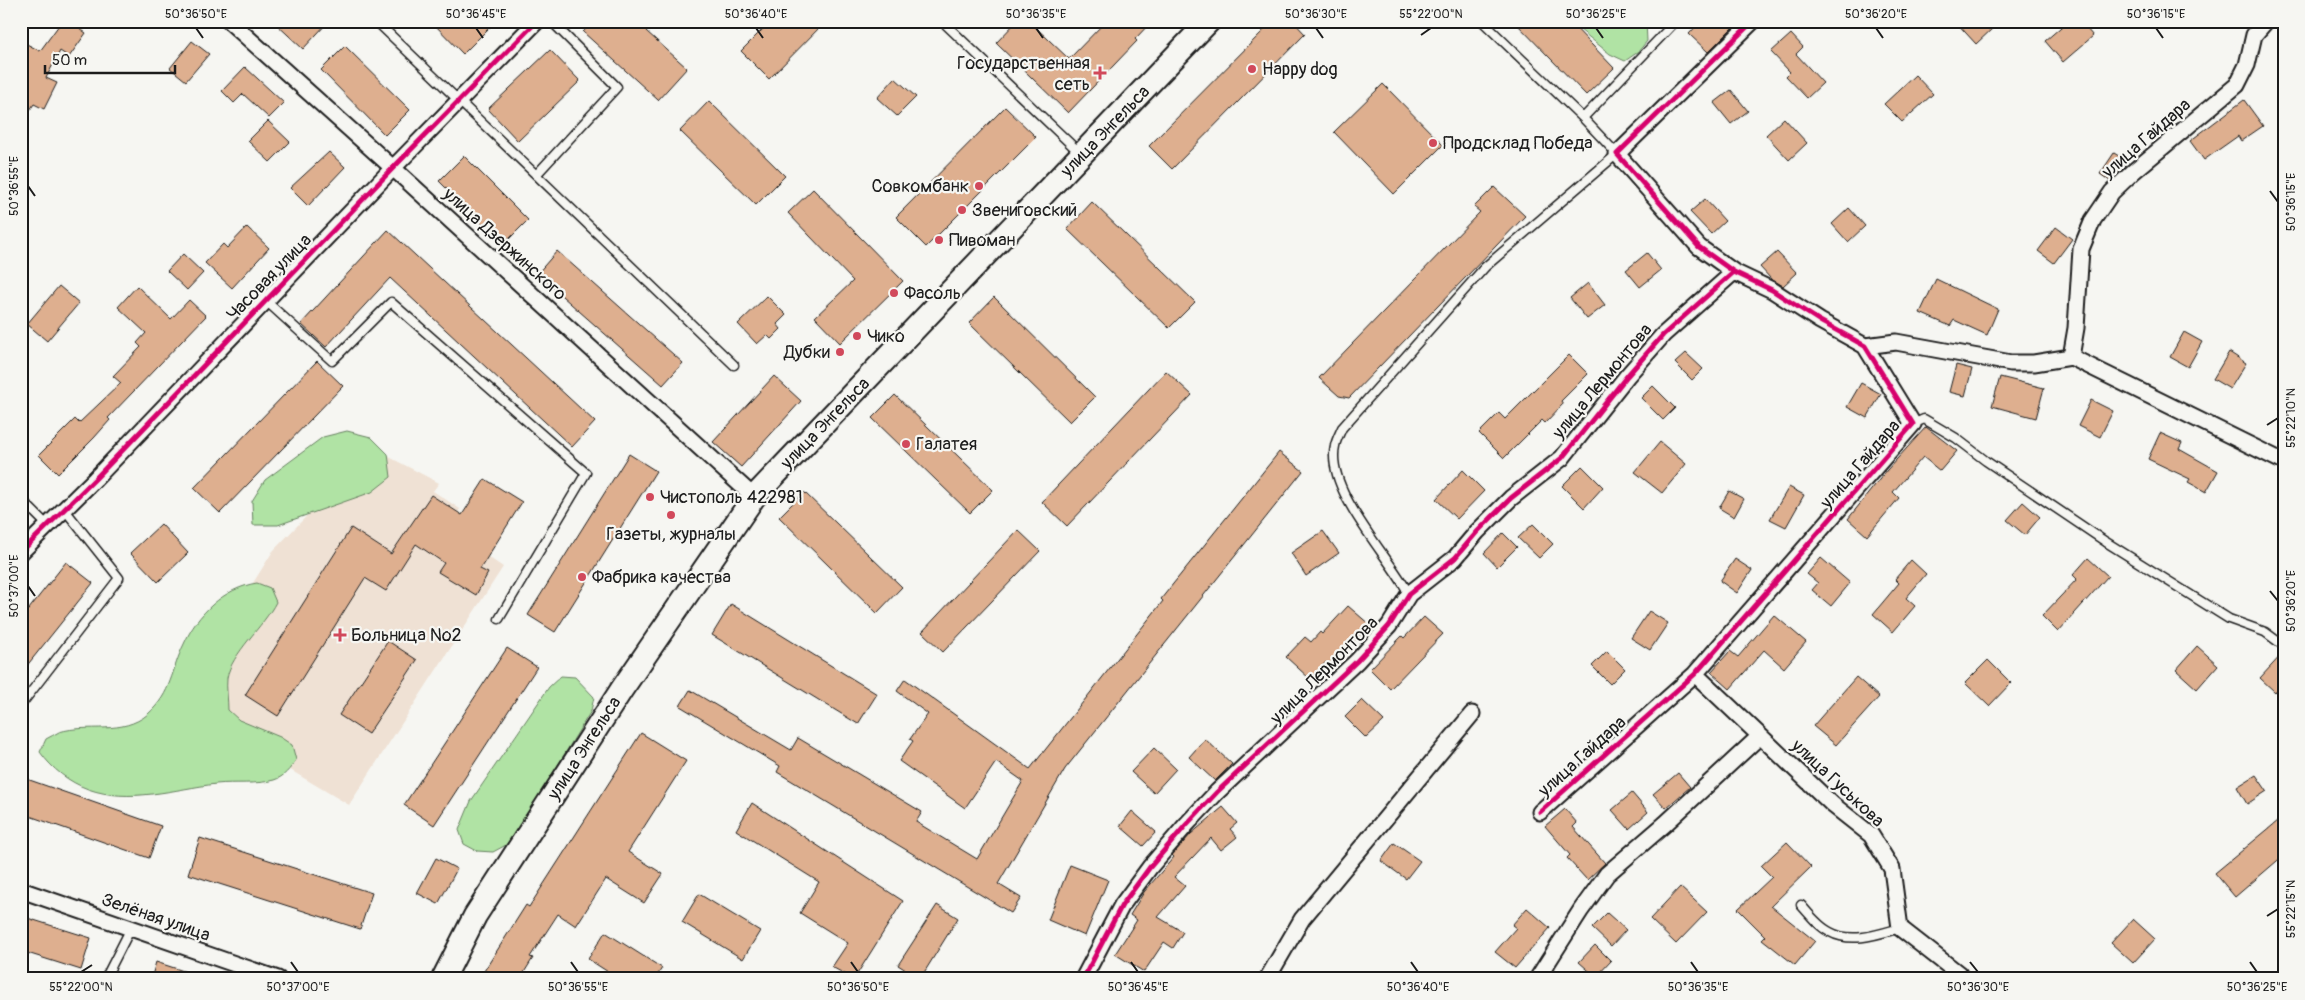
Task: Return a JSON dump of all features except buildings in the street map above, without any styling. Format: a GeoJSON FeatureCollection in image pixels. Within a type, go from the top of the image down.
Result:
{"type":"FeatureCollection","features":[{"type":"Feature","properties":{"kind":"main road","name":"улица Энгельса"},"geometry":{"type":"LineString","coordinates":[[443,979],[475,916],[622,689],[754,497],[1209,21]]}},
{"type":"Feature","properties":{"kind":"street","name":"улица Дзержинского"},"geometry":{"type":"LineString","coordinates":[[229,21],[754,497]]}},
{"type":"Feature","properties":{"kind":"street","name":"Часовая улица"},"geometry":{"type":"LineString","coordinates":[[21,552],[65,510],[393,168],[537,21]]}},
{"type":"Feature","properties":{"kind":"street"},"geometry":{"type":"LineString","coordinates":[[1617,154],[1752,21]]}},
{"type":"Feature","properties":{"kind":"street","name":"улица Гайдара"},"geometry":{"type":"LineString","coordinates":[[2071,357],[2076,328],[2081,249],[2093,220],[2112,192],[2134,171],[2237,85],[2247,65],[2254,36],[2266,21]]}},
{"type":"Feature","properties":{"kind":"street","name":"улица Гайдара"},"geometry":{"type":"LineString","coordinates":[[1540,812],[1695,674],[1913,424],[1865,346],[1820,321],[1772,290],[1734,272],[1699,247],[1617,154]]}},
{"type":"Feature","properties":{"kind":"street","name":"улица Лермонтова"},"geometry":{"type":"LineString","coordinates":[[1083,979],[1122,905],[1150,867],[1217,792],[1357,661],[1389,626],[1409,594],[1455,558],[1477,532],[1511,498],[1562,458],[1627,376],[1663,335],[1734,272]]}},
{"type":"Feature","properties":{"kind":"street"},"geometry":{"type":"LineString","coordinates":[[1865,346],[1896,342],[2011,363],[2034,363],[2071,357],[2284,462]]}},
{"type":"Feature","properties":{"kind":"street","name":"улица Гуськова"},"geometry":{"type":"LineString","coordinates":[[1695,674],[1833,804],[1871,835],[1892,869],[1900,928]]}},
{"type":"Feature","properties":{"kind":"street"},"geometry":{"type":"LineString","coordinates":[[1267,979],[1302,919],[1472,714]]}},
{"type":"Feature","properties":{"kind":"street"},"geometry":{"type":"LineString","coordinates":[[1537,979],[1581,910],[1607,874],[1665,824],[1760,736]]}},
{"type":"Feature","properties":{"kind":"street","name":"Зелёная улица"},"geometry":{"type":"LineString","coordinates":[[21,890],[278,979]]}},
{"type":"Feature","properties":{"kind":"street"},"geometry":{"type":"LineString","coordinates":[[1900,928],[1959,974],[1961,979]]}},
{"type":"Feature","properties":{"kind":"lane"},"geometry":{"type":"LineString","coordinates":[[376,21],[734,365]]}},
{"type":"Feature","properties":{"kind":"lane"},"geometry":{"type":"LineString","coordinates":[[536,175],[618,87],[551,21]]}},
{"type":"Feature","properties":{"kind":"lane"},"geometry":{"type":"LineString","coordinates":[[942,21],[1082,154]]}},
{"type":"Feature","properties":{"kind":"lane"},"geometry":{"type":"LineString","coordinates":[[1409,594],[1399,575],[1362,524],[1343,489],[1336,467],[1335,446],[1342,428],[1485,267],[1617,154],[1583,118],[1482,21]]}},
{"type":"Feature","properties":{"kind":"lane"},"geometry":{"type":"LineString","coordinates":[[1583,118],[1676,21]]}},
{"type":"Feature","properties":{"kind":"lane"},"geometry":{"type":"LineString","coordinates":[[266,301],[332,361],[391,302],[586,472],[499,619]]}},
{"type":"Feature","properties":{"kind":"lane"},"geometry":{"type":"LineString","coordinates":[[1913,424],[1924,419],[1956,438],[1986,462],[2106,542],[2229,619],[2265,632],[2284,646]]}},
{"type":"Feature","properties":{"kind":"lane"},"geometry":{"type":"LineString","coordinates":[[21,499],[48,526]]}},
{"type":"Feature","properties":{"kind":"lane"},"geometry":{"type":"LineString","coordinates":[[21,704],[119,578],[65,510]]}},
{"type":"Feature","properties":{"kind":"lane"},"geometry":{"type":"LineString","coordinates":[[1800,906],[1830,932],[1850,938],[1873,936],[1900,928]]}},
{"type":"Feature","properties":{"kind":"lane"},"geometry":{"type":"LineString","coordinates":[[105,979],[131,928]]}},
{"type":"Feature","properties":{"kind":"shaded area","name":"Больница №2"},"geometry":{"type":"Polygon","coordinates":[[[372,448],[439,483],[433,491],[460,509],[448,530],[503,567],[349,805],[178,703],[273,551],[372,448]]]}},
{"type":"Feature","properties":{"kind":"green space"},"geometry":{"type":"Polygon","coordinates":[[[1569,21],[1646,21],[1647,41],[1638,52],[1625,61],[1610,54],[1569,21]]]}},
{"type":"Feature","properties":{"kind":"green space"},"geometry":{"type":"Polygon","coordinates":[[[347,431],[371,437],[388,454],[391,477],[372,492],[278,525],[253,525],[252,501],[265,480],[323,437],[347,431]]]}},
{"type":"Feature","properties":{"kind":"green space"},"geometry":{"type":"Polygon","coordinates":[[[257,583],[270,588],[276,602],[241,650],[230,669],[227,678],[228,710],[239,720],[280,737],[292,745],[296,760],[284,775],[278,779],[260,782],[216,784],[152,794],[120,795],[88,789],[74,783],[50,764],[40,752],[46,739],[59,732],[82,728],[105,728],[127,725],[138,721],[148,714],[156,706],[167,689],[184,644],[204,613],[213,604],[234,590],[257,583]]]}},
{"type":"Feature","properties":{"kind":"green space"},"geometry":{"type":"Polygon","coordinates":[[[561,676],[575,677],[594,697],[591,711],[524,820],[506,845],[493,852],[477,851],[464,844],[459,830],[471,801],[549,687],[561,676]]]}},
{"type":"Feature","properties":{"kind":"cycle path"},"geometry":{"type":"LineString","coordinates":[[21,552],[95,479],[393,168],[537,21]]}},
{"type":"Feature","properties":{"kind":"cycle path"},"geometry":{"type":"LineString","coordinates":[[1540,812],[1695,674],[1913,424],[1865,346],[1820,321],[1772,290],[1734,272],[1699,247],[1617,154],[1753,21]]}},
{"type":"Feature","properties":{"kind":"cycle path"},"geometry":{"type":"LineString","coordinates":[[1083,979],[1122,905],[1150,867],[1186,825],[1217,792],[1357,661],[1389,626],[1409,594],[1455,558],[1477,532],[1511,498],[1562,458],[1627,376],[1663,335],[1734,272]]}},
{"type":"Feature","properties":{"kind":"place","name":"Happy dog"},"geometry":{"type":"Point","coordinates":[1252,69]}},
{"type":"Feature","properties":{"kind":"place","name":"Государственная сеть"},"geometry":{"type":"Point","coordinates":[1100,73]}},
{"type":"Feature","properties":{"kind":"place","name":"Продсклад Победа"},"geometry":{"type":"Point","coordinates":[1433,143]}},
{"type":"Feature","properties":{"kind":"place","name":"Совкомбанк"},"geometry":{"type":"Point","coordinates":[979,186]}},
{"type":"Feature","properties":{"kind":"place","name":"Звениговский"},"geometry":{"type":"Point","coordinates":[962,210]}},
{"type":"Feature","properties":{"kind":"place","name":"Пивоман"},"geometry":{"type":"Point","coordinates":[939,240]}},
{"type":"Feature","properties":{"kind":"place","name":"Фасоль"},"geometry":{"type":"Point","coordinates":[894,293]}},
{"type":"Feature","properties":{"kind":"place","name":"Чико"},"geometry":{"type":"Point","coordinates":[857,336]}},
{"type":"Feature","properties":{"kind":"place","name":"Дубки"},"geometry":{"type":"Point","coordinates":[840,352]}},
{"type":"Feature","properties":{"kind":"place","name":"Галатея"},"geometry":{"type":"Point","coordinates":[906,444]}},
{"type":"Feature","properties":{"kind":"place","name":"Чистополь 422981"},"geometry":{"type":"Point","coordinates":[650,497]}},
{"type":"Feature","properties":{"kind":"place","name":"Газеты, журналы"},"geometry":{"type":"Point","coordinates":[671,515]}},
{"type":"Feature","properties":{"kind":"place","name":"Фабрика качества"},"geometry":{"type":"Point","coordinates":[582,577]}},
{"type":"Feature","properties":{"kind":"place","name":"Больница №2"},"geometry":{"type":"Point","coordinates":[340,635]}}]}
